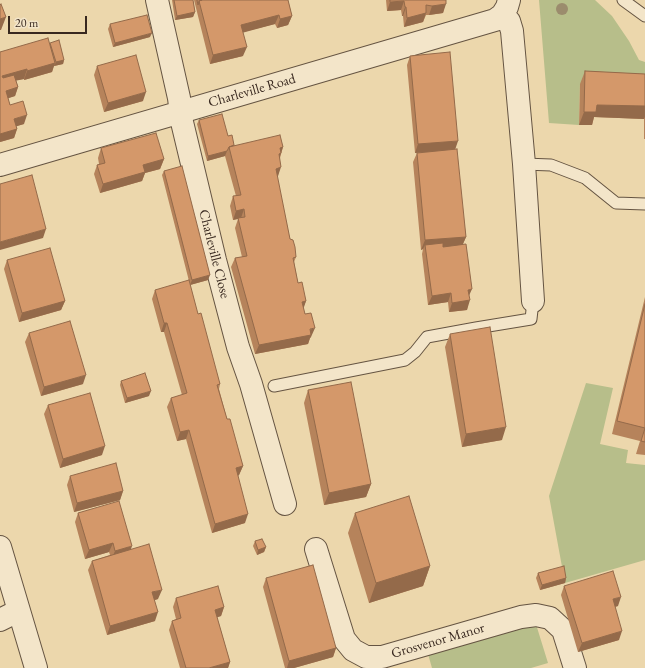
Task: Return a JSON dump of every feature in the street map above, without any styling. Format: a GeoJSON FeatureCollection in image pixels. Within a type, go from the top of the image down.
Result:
{"type":"FeatureCollection","features":[{"type":"Feature","properties":{"kind":"street","name":"Charleville Close"},"geometry":{"type":"LineString","coordinates":[[157,0],[197,186],[238,347],[252,384],[285,504]]}},
{"type":"Feature","properties":{"kind":"street","name":"Charleville Road"},"geometry":{"type":"LineString","coordinates":[[0,165],[477,26],[495,20],[506,8]]}},
{"type":"Feature","properties":{"kind":"street","name":"Charleville Road"},"geometry":{"type":"LineString","coordinates":[[506,8],[512,31],[524,164],[533,301]]}},
{"type":"Feature","properties":{"kind":"street"},"geometry":{"type":"LineString","coordinates":[[0,547],[9,615],[36,668]]}},
{"type":"Feature","properties":{"kind":"street","name":"Grosvenor Manor"},"geometry":{"type":"LineString","coordinates":[[316,549],[344,639],[353,650],[366,656],[382,657],[536,614],[550,618],[563,630],[575,668]]}},
{"type":"Feature","properties":{"kind":"lane"},"geometry":{"type":"LineString","coordinates":[[623,0],[645,16]]}},
{"type":"Feature","properties":{"kind":"lane"},"geometry":{"type":"LineString","coordinates":[[524,164],[551,165],[586,178],[616,204],[645,204]]}},
{"type":"Feature","properties":{"kind":"lane"},"geometry":{"type":"LineString","coordinates":[[274,386],[405,360],[416,352],[427,337],[531,319],[533,301]]}},
{"type":"Feature","properties":{"kind":"green space"},"geometry":{"type":"Polygon","coordinates":[[[539,0],[595,0],[612,16],[629,41],[639,60],[645,62],[645,75],[580,84],[579,125],[549,123],[539,0]]]}},
{"type":"Feature","properties":{"kind":"green space"},"geometry":{"type":"Polygon","coordinates":[[[586,383],[613,388],[600,444],[628,450],[626,463],[645,465],[645,560],[565,583],[549,496],[586,383]]]}},
{"type":"Feature","properties":{"kind":"green space"},"geometry":{"type":"Polygon","coordinates":[[[535,621],[548,663],[531,668],[432,668],[428,654],[535,621]]]}},
{"type":"Feature","properties":{"kind":"building"},"geometry":{"type":"Polygon","coordinates":[[[174,0],[193,0],[195,12],[177,16],[174,0]]]}},
{"type":"Feature","properties":{"kind":"building"},"geometry":{"type":"Polygon","coordinates":[[[288,0],[292,16],[280,19],[279,15],[241,25],[247,47],[213,55],[199,1],[288,0]]]}},
{"type":"Feature","properties":{"kind":"building"},"geometry":{"type":"Polygon","coordinates":[[[390,0],[446,0],[446,4],[432,6],[426,5],[426,13],[407,18],[404,1],[390,2],[390,0]]]}},
{"type":"Feature","properties":{"kind":"building"},"geometry":{"type":"Polygon","coordinates":[[[1,4],[6,17],[0,19],[0,5],[1,4]]]}},
{"type":"Feature","properties":{"kind":"building"},"geometry":{"type":"Polygon","coordinates":[[[147,15],[152,33],[115,43],[110,24],[147,15]]]}},
{"type":"Feature","properties":{"kind":"building"},"geometry":{"type":"Polygon","coordinates":[[[48,38],[55,63],[2,76],[3,78],[14,75],[18,87],[6,91],[10,105],[23,101],[27,115],[14,119],[17,129],[0,134],[0,52],[48,38]]]}},
{"type":"Feature","properties":{"kind":"building"},"geometry":{"type":"Polygon","coordinates":[[[59,40],[64,60],[56,62],[50,43],[59,40]]]}},
{"type":"Feature","properties":{"kind":"building"},"geometry":{"type":"Polygon","coordinates":[[[450,52],[458,141],[418,144],[410,56],[450,52]]]}},
{"type":"Feature","properties":{"kind":"building"},"geometry":{"type":"Polygon","coordinates":[[[136,55],[146,92],[108,103],[97,66],[136,55]]]}},
{"type":"Feature","properties":{"kind":"building"},"geometry":{"type":"Polygon","coordinates":[[[585,71],[645,74],[645,106],[597,105],[596,112],[584,112],[585,71]]]}},
{"type":"Feature","properties":{"kind":"building"},"geometry":{"type":"Polygon","coordinates":[[[222,114],[228,136],[232,135],[234,145],[229,147],[227,151],[208,156],[199,120],[222,114]]]}},
{"type":"Feature","properties":{"kind":"building"},"geometry":{"type":"Polygon","coordinates":[[[156,133],[164,159],[143,165],[145,172],[103,184],[97,165],[105,163],[101,148],[156,133]]]}},
{"type":"Feature","properties":{"kind":"building"},"geometry":{"type":"Polygon","coordinates":[[[280,135],[283,147],[280,148],[281,153],[279,154],[281,167],[276,169],[290,239],[293,240],[295,247],[296,257],[293,258],[298,283],[302,282],[306,301],[302,302],[305,314],[311,313],[315,328],[310,329],[311,335],[259,345],[235,258],[247,256],[238,218],[245,217],[244,209],[236,211],[233,196],[241,195],[229,147],[280,135]]]}},
{"type":"Feature","properties":{"kind":"building"},"geometry":{"type":"Polygon","coordinates":[[[457,149],[466,237],[425,240],[417,153],[457,149]]]}},
{"type":"Feature","properties":{"kind":"building"},"geometry":{"type":"Polygon","coordinates":[[[182,166],[210,275],[192,280],[164,171],[182,166]]]}},
{"type":"Feature","properties":{"kind":"building"},"geometry":{"type":"Polygon","coordinates":[[[32,175],[46,229],[0,242],[0,184],[32,175]]]}},
{"type":"Feature","properties":{"kind":"building"},"geometry":{"type":"Polygon","coordinates":[[[443,243],[443,247],[466,244],[472,289],[468,290],[470,300],[452,303],[451,293],[432,296],[425,245],[443,243]]]}},
{"type":"Feature","properties":{"kind":"building"},"geometry":{"type":"Polygon","coordinates":[[[50,248],[65,301],[22,313],[7,260],[50,248]]]}},
{"type":"Feature","properties":{"kind":"building"},"geometry":{"type":"Polygon","coordinates":[[[189,280],[198,314],[201,313],[220,384],[217,385],[227,419],[230,419],[243,466],[236,468],[248,514],[215,524],[189,430],[180,432],[171,398],[187,393],[167,323],[164,323],[155,290],[189,280]]]}},
{"type":"Feature","properties":{"kind":"building"},"geometry":{"type":"Polygon","coordinates":[[[645,304],[645,428],[617,421],[645,304]]]}},
{"type":"Feature","properties":{"kind":"building"},"geometry":{"type":"Polygon","coordinates":[[[70,321],[86,375],[44,387],[29,333],[70,321]]]}},
{"type":"Feature","properties":{"kind":"building"},"geometry":{"type":"Polygon","coordinates":[[[490,327],[506,427],[466,434],[450,334],[490,327]]]}},
{"type":"Feature","properties":{"kind":"building"},"geometry":{"type":"Polygon","coordinates":[[[145,373],[151,391],[127,398],[121,381],[145,373]]]}},
{"type":"Feature","properties":{"kind":"building"},"geometry":{"type":"Polygon","coordinates":[[[351,382],[371,484],[329,493],[308,390],[351,382]]]}},
{"type":"Feature","properties":{"kind":"building"},"geometry":{"type":"Polygon","coordinates":[[[90,393],[105,446],[63,459],[48,405],[90,393]]]}},
{"type":"Feature","properties":{"kind":"building"},"geometry":{"type":"Polygon","coordinates":[[[645,428],[645,442],[641,441],[645,428]]]}},
{"type":"Feature","properties":{"kind":"building"},"geometry":{"type":"Polygon","coordinates":[[[116,463],[123,491],[77,503],[70,476],[116,463]]]}},
{"type":"Feature","properties":{"kind":"building"},"geometry":{"type":"Polygon","coordinates":[[[409,496],[430,566],[376,583],[355,513],[409,496]]]}},
{"type":"Feature","properties":{"kind":"building"},"geometry":{"type":"Polygon","coordinates":[[[119,501],[132,546],[115,551],[113,543],[89,550],[78,513],[119,501]]]}},
{"type":"Feature","properties":{"kind":"building"},"geometry":{"type":"Polygon","coordinates":[[[262,539],[266,547],[258,550],[255,541],[262,539]]]}},
{"type":"Feature","properties":{"kind":"building"},"geometry":{"type":"Polygon","coordinates":[[[149,544],[162,590],[152,592],[158,612],[110,626],[92,561],[149,544]]]}},
{"type":"Feature","properties":{"kind":"building"},"geometry":{"type":"Polygon","coordinates":[[[313,565],[336,648],[289,661],[266,578],[313,565]]]}},
{"type":"Feature","properties":{"kind":"building"},"geometry":{"type":"Polygon","coordinates":[[[564,566],[566,578],[542,585],[538,573],[564,566]]]}},
{"type":"Feature","properties":{"kind":"building"},"geometry":{"type":"Polygon","coordinates":[[[613,571],[621,597],[613,599],[622,631],[582,643],[564,586],[613,571]]]}},
{"type":"Feature","properties":{"kind":"building"},"geometry":{"type":"Polygon","coordinates":[[[218,586],[224,607],[215,610],[230,662],[209,668],[186,668],[172,621],[181,618],[176,598],[218,586]]]}}]}
